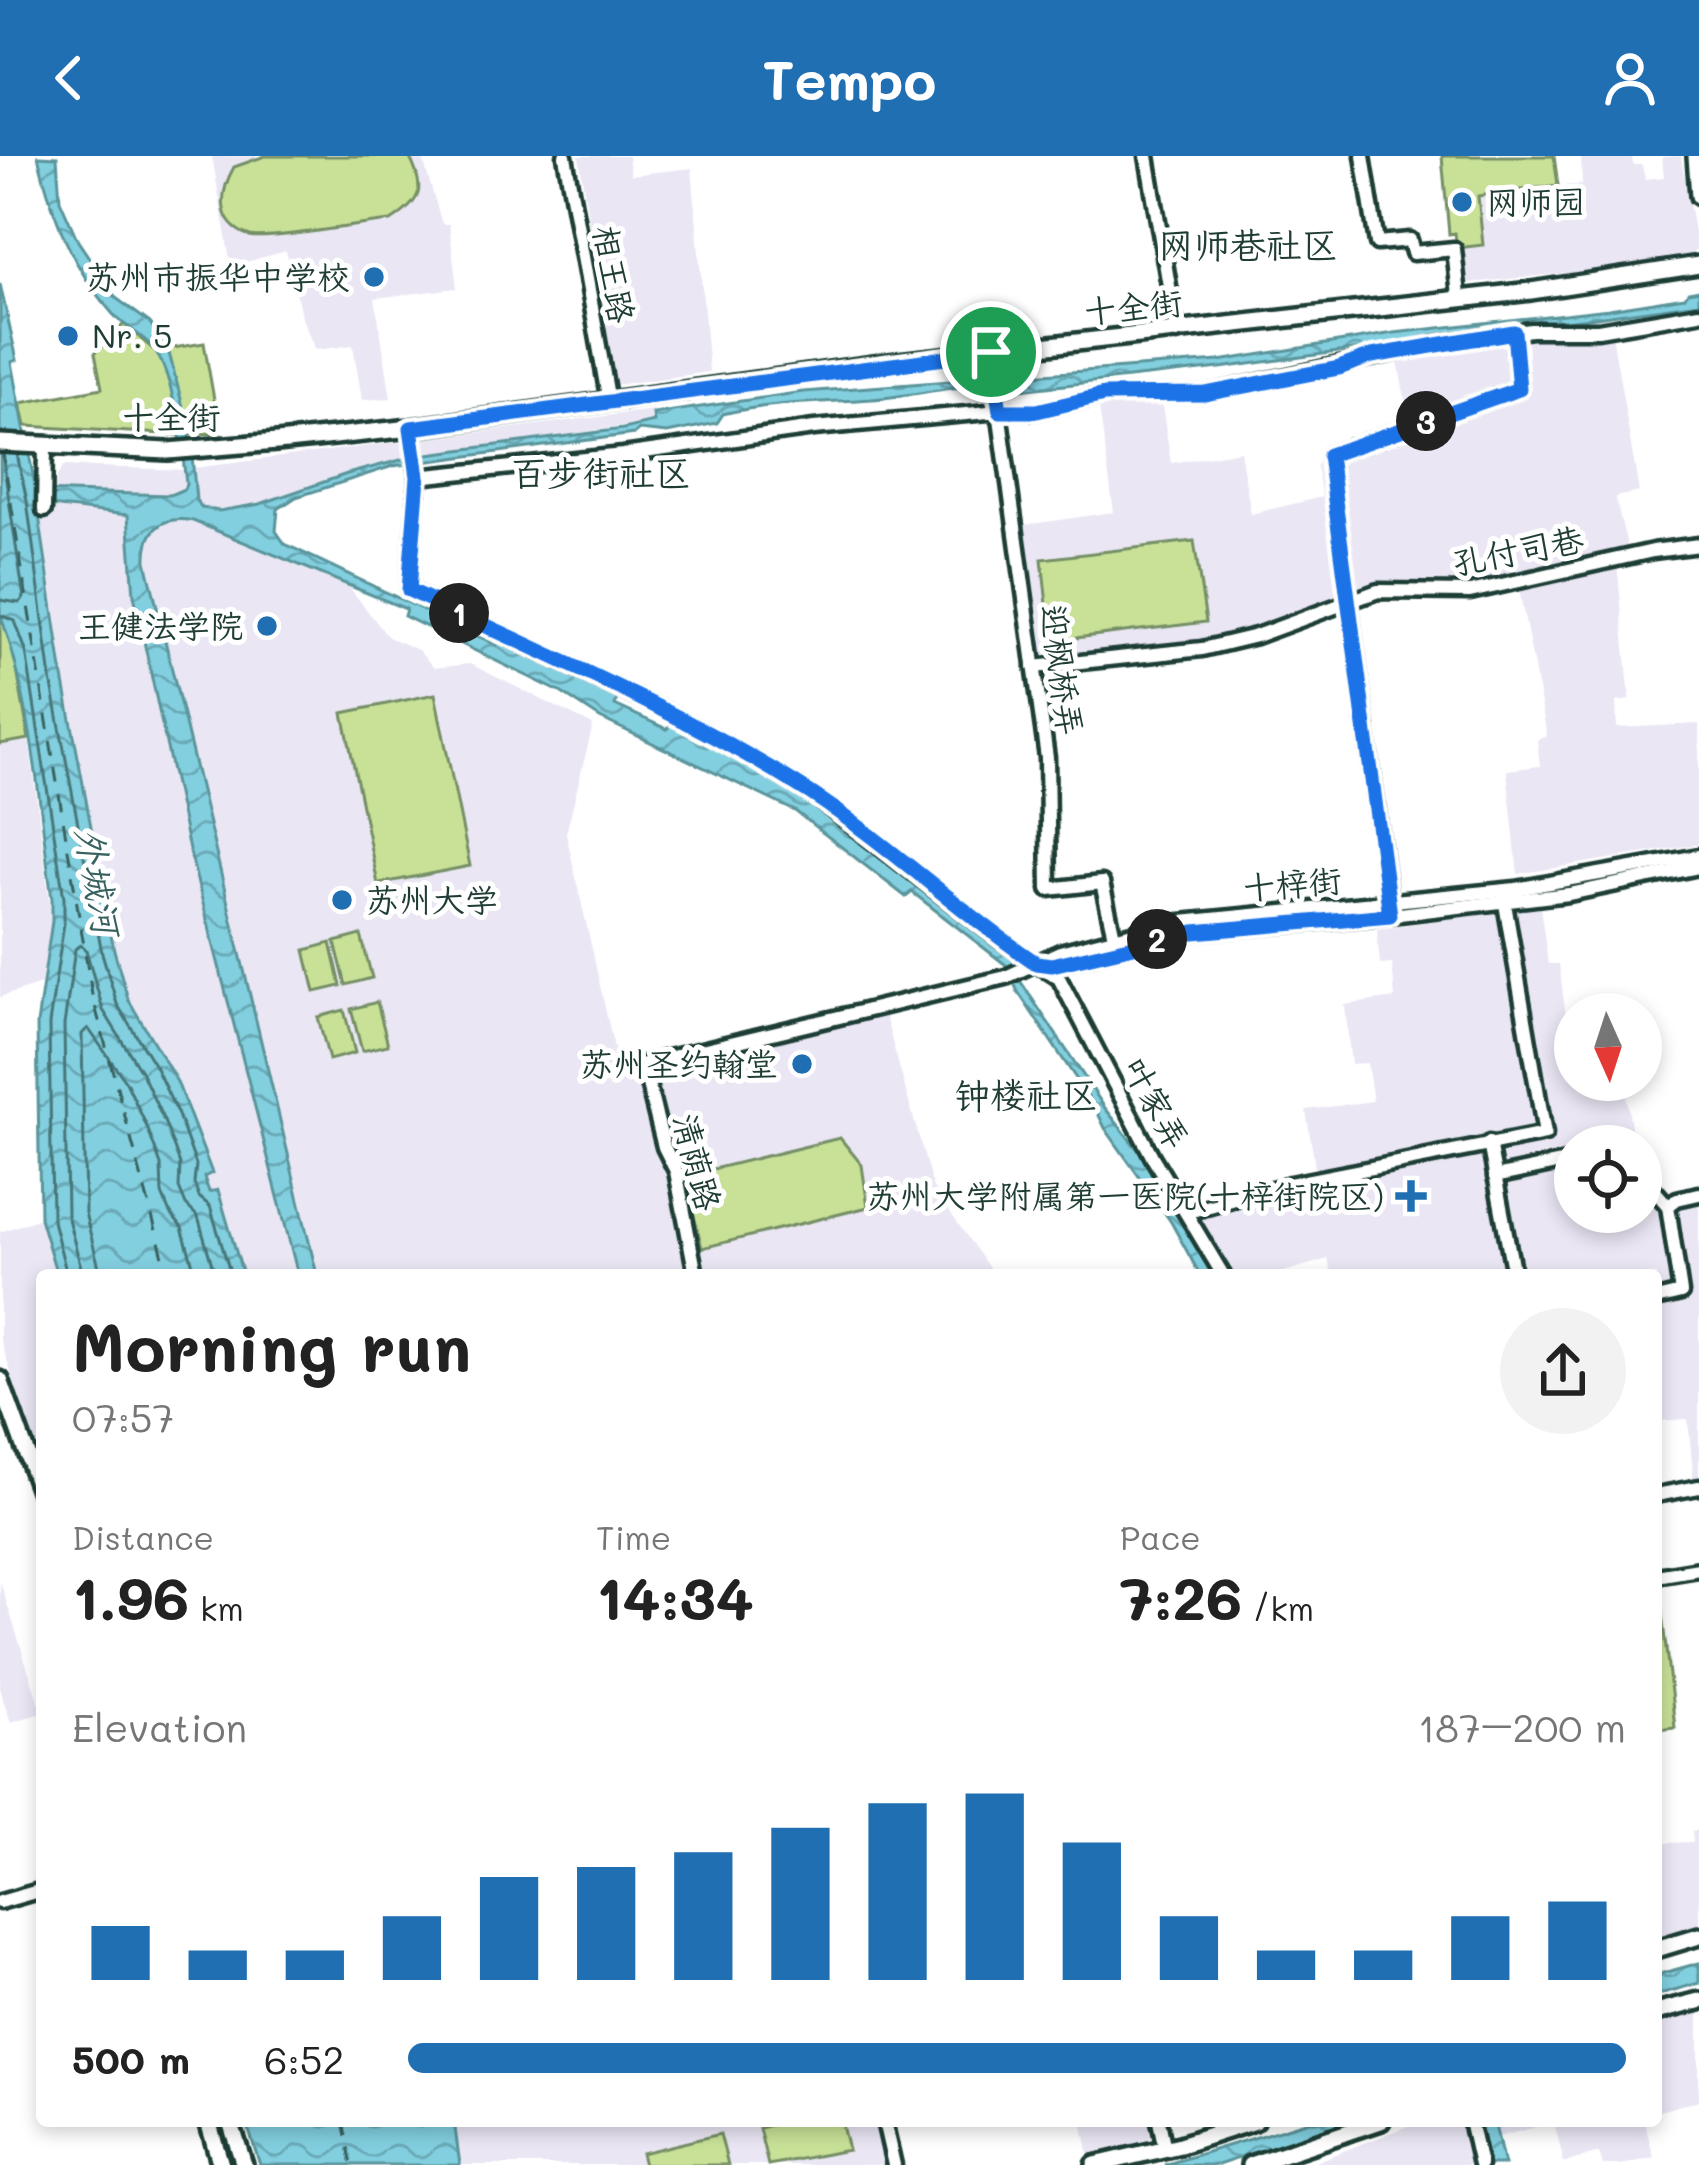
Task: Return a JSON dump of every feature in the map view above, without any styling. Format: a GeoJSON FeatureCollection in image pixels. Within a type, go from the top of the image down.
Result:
{"type":"FeatureCollection","features":[{"type":"Feature","properties":{"kind":"main road"},"geometry":{"type":"LineString","coordinates":[[1696,156],[1699,196]]}},
{"type":"Feature","properties":{"kind":"main road","name":"十全街"},"geometry":{"type":"LineString","coordinates":[[0,443],[188,450],[411,428],[991,352],[1531,291],[1699,265]]}},
{"type":"Feature","properties":{"kind":"main road"},"geometry":{"type":"LineString","coordinates":[[0,1380],[36,1479]]}},
{"type":"Feature","properties":{"kind":"main road"},"geometry":{"type":"LineString","coordinates":[[1662,1947],[1699,1936]]}},
{"type":"Feature","properties":{"kind":"main road"},"geometry":{"type":"LineString","coordinates":[[1662,2010],[1699,2001]]}},
{"type":"Feature","properties":{"kind":"main road"},"geometry":{"type":"LineString","coordinates":[[210,2127],[221,2165]]}},
{"type":"Feature","properties":{"kind":"main road"},"geometry":{"type":"LineString","coordinates":[[232,2127],[244,2165]]}},
{"type":"Feature","properties":{"kind":"main road"},"geometry":{"type":"LineString","coordinates":[[1095,2165],[1235,2127]]}},
{"type":"Feature","properties":{"kind":"main road"},"geometry":{"type":"LineString","coordinates":[[1250,2165],[1363,2127]]}},
{"type":"Feature","properties":{"kind":"street","name":"相王路"},"geometry":{"type":"LineString","coordinates":[[565,156],[609,402]]}},
{"type":"Feature","properties":{"kind":"street"},"geometry":{"type":"LineString","coordinates":[[1147,156],[1178,333]]}},
{"type":"Feature","properties":{"kind":"street"},"geometry":{"type":"LineString","coordinates":[[1363,156],[1376,243],[1410,240],[1413,253],[1454,249],[1459,296]]}},
{"type":"Feature","properties":{"kind":"street"},"geometry":{"type":"LineString","coordinates":[[411,428],[416,464],[622,455],[814,428],[1037,411],[1104,395],[1205,394],[1339,368],[1372,356],[1514,332],[1598,330],[1699,314]]}},
{"type":"Feature","properties":{"kind":"street"},"geometry":{"type":"LineString","coordinates":[[1390,909],[1329,455],[1519,389],[1514,332]]}},
{"type":"Feature","properties":{"kind":"street","name":"迎枫桥弄"},"geometry":{"type":"LineString","coordinates":[[991,352],[1047,758],[1049,890],[1102,883],[1114,936]]}},
{"type":"Feature","properties":{"kind":"street"},"geometry":{"type":"LineString","coordinates":[[41,444],[44,510]]}},
{"type":"Feature","properties":{"kind":"street","name":"叶家弄"},"geometry":{"type":"LineString","coordinates":[[416,464],[409,590],[666,711],[768,767],[1059,978],[1154,1158],[1220,1269]]}},
{"type":"Feature","properties":{"kind":"street","name":"孔付司巷"},"geometry":{"type":"LineString","coordinates":[[1034,667],[1202,649],[1256,636],[1378,591],[1471,592],[1653,550],[1699,545]]}},
{"type":"Feature","properties":{"kind":"street","name":"十梓街"},"geometry":{"type":"LineString","coordinates":[[1504,896],[1699,856]]}},
{"type":"Feature","properties":{"kind":"street","name":"十梓街"},"geometry":{"type":"LineString","coordinates":[[1036,963],[1052,965],[1194,932],[1504,896],[1569,894],[1699,867]]}},
{"type":"Feature","properties":{"kind":"street"},"geometry":{"type":"LineString","coordinates":[[1188,1212],[1290,1184],[1545,1134],[1504,896]]}},
{"type":"Feature","properties":{"kind":"street","name":"十梓街"},"geometry":{"type":"LineString","coordinates":[[643,1064],[1022,972],[1114,936],[1203,919],[1390,909]]}},
{"type":"Feature","properties":{"kind":"street","name":"清荫路"},"geometry":{"type":"LineString","coordinates":[[643,1064],[664,1147],[676,1171],[695,1269]]}},
{"type":"Feature","properties":{"kind":"street"},"geometry":{"type":"LineString","coordinates":[[1489,1142],[1513,1269]]}},
{"type":"Feature","properties":{"kind":"street"},"geometry":{"type":"LineString","coordinates":[[1495,1178],[1554,1165]]}},
{"type":"Feature","properties":{"kind":"street"},"geometry":{"type":"LineString","coordinates":[[1668,1206],[1699,1194]]}},
{"type":"Feature","properties":{"kind":"street"},"geometry":{"type":"LineString","coordinates":[[1662,1199],[1668,1206],[1681,1293],[1662,1298]]}},
{"type":"Feature","properties":{"kind":"street"},"geometry":{"type":"LineString","coordinates":[[1662,1494],[1699,1487]]}},
{"type":"Feature","properties":{"kind":"street"},"geometry":{"type":"LineString","coordinates":[[1662,1575],[1699,1569]]}},
{"type":"Feature","properties":{"kind":"street"},"geometry":{"type":"LineString","coordinates":[[0,1902],[36,1892]]}},
{"type":"Feature","properties":{"kind":"street"},"geometry":{"type":"LineString","coordinates":[[885,2127],[894,2165]]}},
{"type":"Feature","properties":{"kind":"street"},"geometry":{"type":"LineString","coordinates":[[1160,2127],[1165,2149]]}},
{"type":"Feature","properties":{"kind":"street"},"geometry":{"type":"LineString","coordinates":[[1471,2127],[1480,2165]]}},
{"type":"Feature","properties":{"kind":"shaded area","name":"苏州市振华中学校"},"geometry":{"type":"Polygon","coordinates":[[[212,156],[422,156],[442,224],[449,224],[457,288],[375,298],[391,398],[362,400],[353,345],[315,350],[286,251],[231,266],[212,156]]]}},
{"type":"Feature","properties":{"kind":"shaded area"},"geometry":{"type":"Polygon","coordinates":[[[579,156],[628,156],[631,175],[692,168],[709,372],[613,385],[579,156]]]}},
{"type":"Feature","properties":{"kind":"shaded area"},"geometry":{"type":"Polygon","coordinates":[[[1581,156],[1632,156],[1633,165],[1642,165],[1645,179],[1664,177],[1662,157],[1681,156],[1697,249],[1684,261],[1460,284],[1457,248],[1483,245],[1478,196],[1582,184],[1581,156]]]}},
{"type":"Feature","properties":{"kind":"shaded area"},"geometry":{"type":"Polygon","coordinates":[[[1609,317],[1639,492],[1615,497],[1628,549],[1452,592],[1359,591],[1221,639],[1033,666],[1018,526],[1114,512],[1099,407],[1161,399],[1171,463],[1240,451],[1251,514],[1322,497],[1316,466],[1324,453],[1411,431],[1395,346],[1501,328],[1609,317]]]}},
{"type":"Feature","properties":{"kind":"shaded area"},"geometry":{"type":"Polygon","coordinates":[[[653,410],[654,422],[391,461],[260,504],[204,509],[195,494],[193,468],[653,410]]]}},
{"type":"Feature","properties":{"kind":"shaded area"},"geometry":{"type":"Polygon","coordinates":[[[64,466],[185,470],[185,487],[170,495],[54,494],[64,466]]]}},
{"type":"Feature","properties":{"kind":"shaded area","name":"苏州大学"},"geometry":{"type":"Polygon","coordinates":[[[42,505],[193,521],[349,587],[388,637],[418,650],[434,668],[470,664],[593,725],[566,833],[620,1075],[885,1016],[933,1188],[990,1269],[241,1269],[218,1191],[209,1192],[204,1176],[212,1173],[189,1111],[128,999],[114,950],[58,648],[38,509],[42,505]]]}},
{"type":"Feature","properties":{"kind":"shaded area"},"geometry":{"type":"Polygon","coordinates":[[[1617,562],[1630,700],[1616,702],[1617,728],[1699,724],[1699,844],[1518,874],[1507,770],[1540,766],[1537,740],[1547,736],[1519,589],[1617,562]]]}},
{"type":"Feature","properties":{"kind":"shaded area"},"geometry":{"type":"Polygon","coordinates":[[[29,739],[52,921],[41,984],[0,997],[0,744],[29,739]]]}},
{"type":"Feature","properties":{"kind":"shaded area","name":"苏州大学附属第一医院(十梓街院区)"},"geometry":{"type":"Polygon","coordinates":[[[1540,906],[1548,964],[1559,964],[1563,993],[1554,993],[1554,1101],[1627,1101],[1631,1125],[1554,1125],[1554,1233],[1662,1233],[1662,1182],[1682,1206],[1699,1199],[1699,1485],[1694,1485],[1688,1419],[1662,1421],[1662,1269],[1330,1269],[1328,1259],[1294,1269],[1230,1269],[1194,1210],[1317,1180],[1306,1110],[1373,1101],[1367,1063],[1351,1064],[1345,1005],[1395,998],[1392,964],[1380,965],[1377,929],[1540,906]]]}},
{"type":"Feature","properties":{"kind":"shaded area"},"geometry":{"type":"Polygon","coordinates":[[[40,1218],[55,1269],[36,1269],[36,1444],[0,1339],[0,1232],[40,1218]]]}},
{"type":"Feature","properties":{"kind":"shaded area"},"geometry":{"type":"Polygon","coordinates":[[[0,1582],[36,1694],[36,1715],[11,1722],[0,1691],[0,1582]]]}},
{"type":"Feature","properties":{"kind":"shaded area"},"geometry":{"type":"Polygon","coordinates":[[[1699,1829],[1699,1924],[1662,1935],[1662,1852],[1665,1843],[1693,1842],[1692,1831],[1699,1829]]]}},
{"type":"Feature","properties":{"kind":"shaded area"},"geometry":{"type":"Polygon","coordinates":[[[1699,2013],[1699,2100],[1662,2110],[1662,2022],[1699,2013]]]}},
{"type":"Feature","properties":{"kind":"shaded area"},"geometry":{"type":"Polygon","coordinates":[[[455,2127],[879,2127],[888,2165],[460,2165],[455,2127]]]}},
{"type":"Feature","properties":{"kind":"shaded area"},"geometry":{"type":"Polygon","coordinates":[[[1083,2127],[1158,2127],[1159,2136],[1089,2156],[1083,2127]]]}},
{"type":"Feature","properties":{"kind":"shaded area"},"geometry":{"type":"Polygon","coordinates":[[[1406,2127],[1465,2127],[1474,2165],[1307,2165],[1406,2127]]]}},
{"type":"Feature","properties":{"kind":"shaded area"},"geometry":{"type":"Polygon","coordinates":[[[1496,2127],[1535,2127],[1498,2137],[1496,2127]]]}},
{"type":"Feature","properties":{"kind":"shaded area"},"geometry":{"type":"Polygon","coordinates":[[[1555,2127],[1646,2127],[1654,2157],[1603,2165],[1599,2153],[1564,2163],[1555,2127]]]}},
{"type":"Feature","properties":{"kind":"green space"},"geometry":{"type":"Polygon","coordinates":[[[265,156],[409,156],[418,177],[418,193],[391,221],[250,236],[231,224],[224,197],[234,167],[265,156]]]}},
{"type":"Feature","properties":{"kind":"green space","name":"网师园"},"geometry":{"type":"Polygon","coordinates":[[[1442,156],[1554,156],[1558,185],[1478,196],[1483,245],[1457,248],[1455,233],[1449,234],[1442,156]]]}},
{"type":"Feature","properties":{"kind":"green space"},"geometry":{"type":"Polygon","coordinates":[[[124,324],[155,351],[204,343],[220,433],[26,426],[21,403],[102,388],[95,353],[124,324]]]}},
{"type":"Feature","properties":{"kind":"green space"},"geometry":{"type":"Polygon","coordinates":[[[1194,541],[1206,622],[1051,641],[1042,559],[1194,541]]]}},
{"type":"Feature","properties":{"kind":"green space"},"geometry":{"type":"Polygon","coordinates":[[[0,614],[14,653],[29,739],[0,744],[0,614]]]}},
{"type":"Feature","properties":{"kind":"green space"},"geometry":{"type":"Polygon","coordinates":[[[435,694],[470,866],[378,884],[343,713],[435,694]]]}},
{"type":"Feature","properties":{"kind":"green space"},"geometry":{"type":"Polygon","coordinates":[[[361,935],[372,978],[346,985],[335,942],[361,935]]]}},
{"type":"Feature","properties":{"kind":"green space"},"geometry":{"type":"Polygon","coordinates":[[[331,943],[341,986],[315,992],[305,950],[331,943]]]}},
{"type":"Feature","properties":{"kind":"green space"},"geometry":{"type":"Polygon","coordinates":[[[377,1002],[388,1045],[362,1051],[351,1009],[377,1002]]]}},
{"type":"Feature","properties":{"kind":"green space"},"geometry":{"type":"Polygon","coordinates":[[[344,1010],[355,1053],[329,1060],[318,1017],[344,1010]]]}},
{"type":"Feature","properties":{"kind":"green space"},"geometry":{"type":"Polygon","coordinates":[[[840,1138],[862,1165],[868,1207],[702,1248],[684,1176],[840,1138]]]}},
{"type":"Feature","properties":{"kind":"green space"},"geometry":{"type":"Polygon","coordinates":[[[1662,1613],[1675,1728],[1662,1729],[1662,1613]]]}},
{"type":"Feature","properties":{"kind":"green space"},"geometry":{"type":"Polygon","coordinates":[[[842,2127],[848,2150],[768,2165],[759,2128],[842,2127]]]}},
{"type":"Feature","properties":{"kind":"green space"},"geometry":{"type":"Polygon","coordinates":[[[720,2134],[728,2165],[644,2165],[641,2153],[720,2134]]]}},
{"type":"Feature","properties":{"kind":"water","name":"外城河"},"geometry":{"type":"Polygon","coordinates":[[[38,156],[57,157],[60,200],[78,241],[116,298],[150,323],[168,349],[190,434],[196,500],[202,508],[219,511],[260,504],[420,455],[623,429],[654,422],[653,414],[803,392],[1219,361],[1394,333],[1609,309],[1685,297],[1699,290],[1699,303],[1220,368],[1028,389],[970,386],[760,407],[723,414],[717,423],[667,433],[639,430],[393,466],[296,497],[278,509],[276,531],[285,544],[497,645],[500,640],[617,698],[615,705],[667,729],[674,718],[703,733],[702,739],[793,788],[1013,952],[1021,982],[1105,1108],[1180,1203],[1215,1269],[1197,1269],[1171,1222],[1018,992],[1006,965],[912,892],[906,897],[795,811],[600,718],[562,693],[404,616],[406,609],[193,521],[172,520],[152,533],[146,561],[316,1269],[296,1269],[188,845],[134,595],[128,515],[42,505],[38,509],[63,677],[114,950],[128,999],[177,1082],[212,1173],[204,1177],[209,1192],[218,1190],[241,1269],[55,1269],[40,1218],[37,1024],[52,899],[28,719],[0,614],[0,284],[17,360],[12,362],[36,491],[170,495],[186,484],[176,414],[161,362],[150,344],[112,313],[85,277],[50,199],[38,156]]]}},
{"type":"Feature","properties":{"kind":"water"},"geometry":{"type":"Polygon","coordinates":[[[1699,1963],[1699,1983],[1662,1993],[1662,1973],[1699,1963]]]}},
{"type":"Feature","properties":{"kind":"water"},"geometry":{"type":"Polygon","coordinates":[[[248,2127],[455,2127],[460,2165],[260,2165],[248,2127]]]}},
{"type":"Feature","properties":{"kind":"water"},"geometry":{"type":"Polygon","coordinates":[[[1289,2127],[1331,2127],[1218,2165],[1164,2165],[1289,2127]]]}},
{"type":"Feature","properties":{"kind":"water"},"geometry":{"type":"Polygon","coordinates":[[[1478,2127],[1495,2127],[1504,2165],[1487,2165],[1478,2127]]]}},
{"type":"Feature","properties":{"kind":"ferry route"},"geometry":{"type":"LineString","coordinates":[[2,448],[92,995],[166,1269]]}},
{"type":"Feature","properties":{"kind":"ferry route"},"geometry":{"type":"LineString","coordinates":[[344,2127],[352,2165]]}},
{"type":"Feature","properties":{"kind":"place","name":"网师园"},"geometry":{"type":"Point","coordinates":[1462,202]}},
{"type":"Feature","properties":{"kind":"place","name":"苏州市振华中学校"},"geometry":{"type":"Point","coordinates":[374,277]}},
{"type":"Feature","properties":{"kind":"place","name":"Nr. 5"},"geometry":{"type":"Point","coordinates":[68,336]}},
{"type":"Feature","properties":{"kind":"place","name":"王健法学院"},"geometry":{"type":"Point","coordinates":[267,626]}},
{"type":"Feature","properties":{"kind":"place","name":"苏州大学"},"geometry":{"type":"Point","coordinates":[342,900]}},
{"type":"Feature","properties":{"kind":"place","name":"苏州圣约翰堂"},"geometry":{"type":"Point","coordinates":[802,1064]}},
{"type":"Feature","properties":{"kind":"place","name":"苏州大学附属第一医院(十梓街院区)"},"geometry":{"type":"Point","coordinates":[1411,1196]}},
{"type":"Feature","properties":{"kind":"district","name":"网师巷社区"},"geometry":{"type":"Point","coordinates":[1248,245]}},
{"type":"Feature","properties":{"kind":"district","name":"百步街社区"},"geometry":{"type":"Point","coordinates":[601,473]}},
{"type":"Feature","properties":{"kind":"district","name":"钟楼社区"},"geometry":{"type":"Point","coordinates":[1026,1095]}},
{"type":"Feature","properties":{"kind":"route"},"geometry":{"type":"LineString","coordinates":[[1514,332],[1519,389],[1329,455],[1390,915],[1194,932],[1052,965],[1036,963],[814,796],[768,767],[666,711],[409,590],[418,477],[411,428],[991,352],[1000,411],[1037,411],[1104,395],[1205,394],[1339,368],[1372,356],[1514,332]]}}]}
